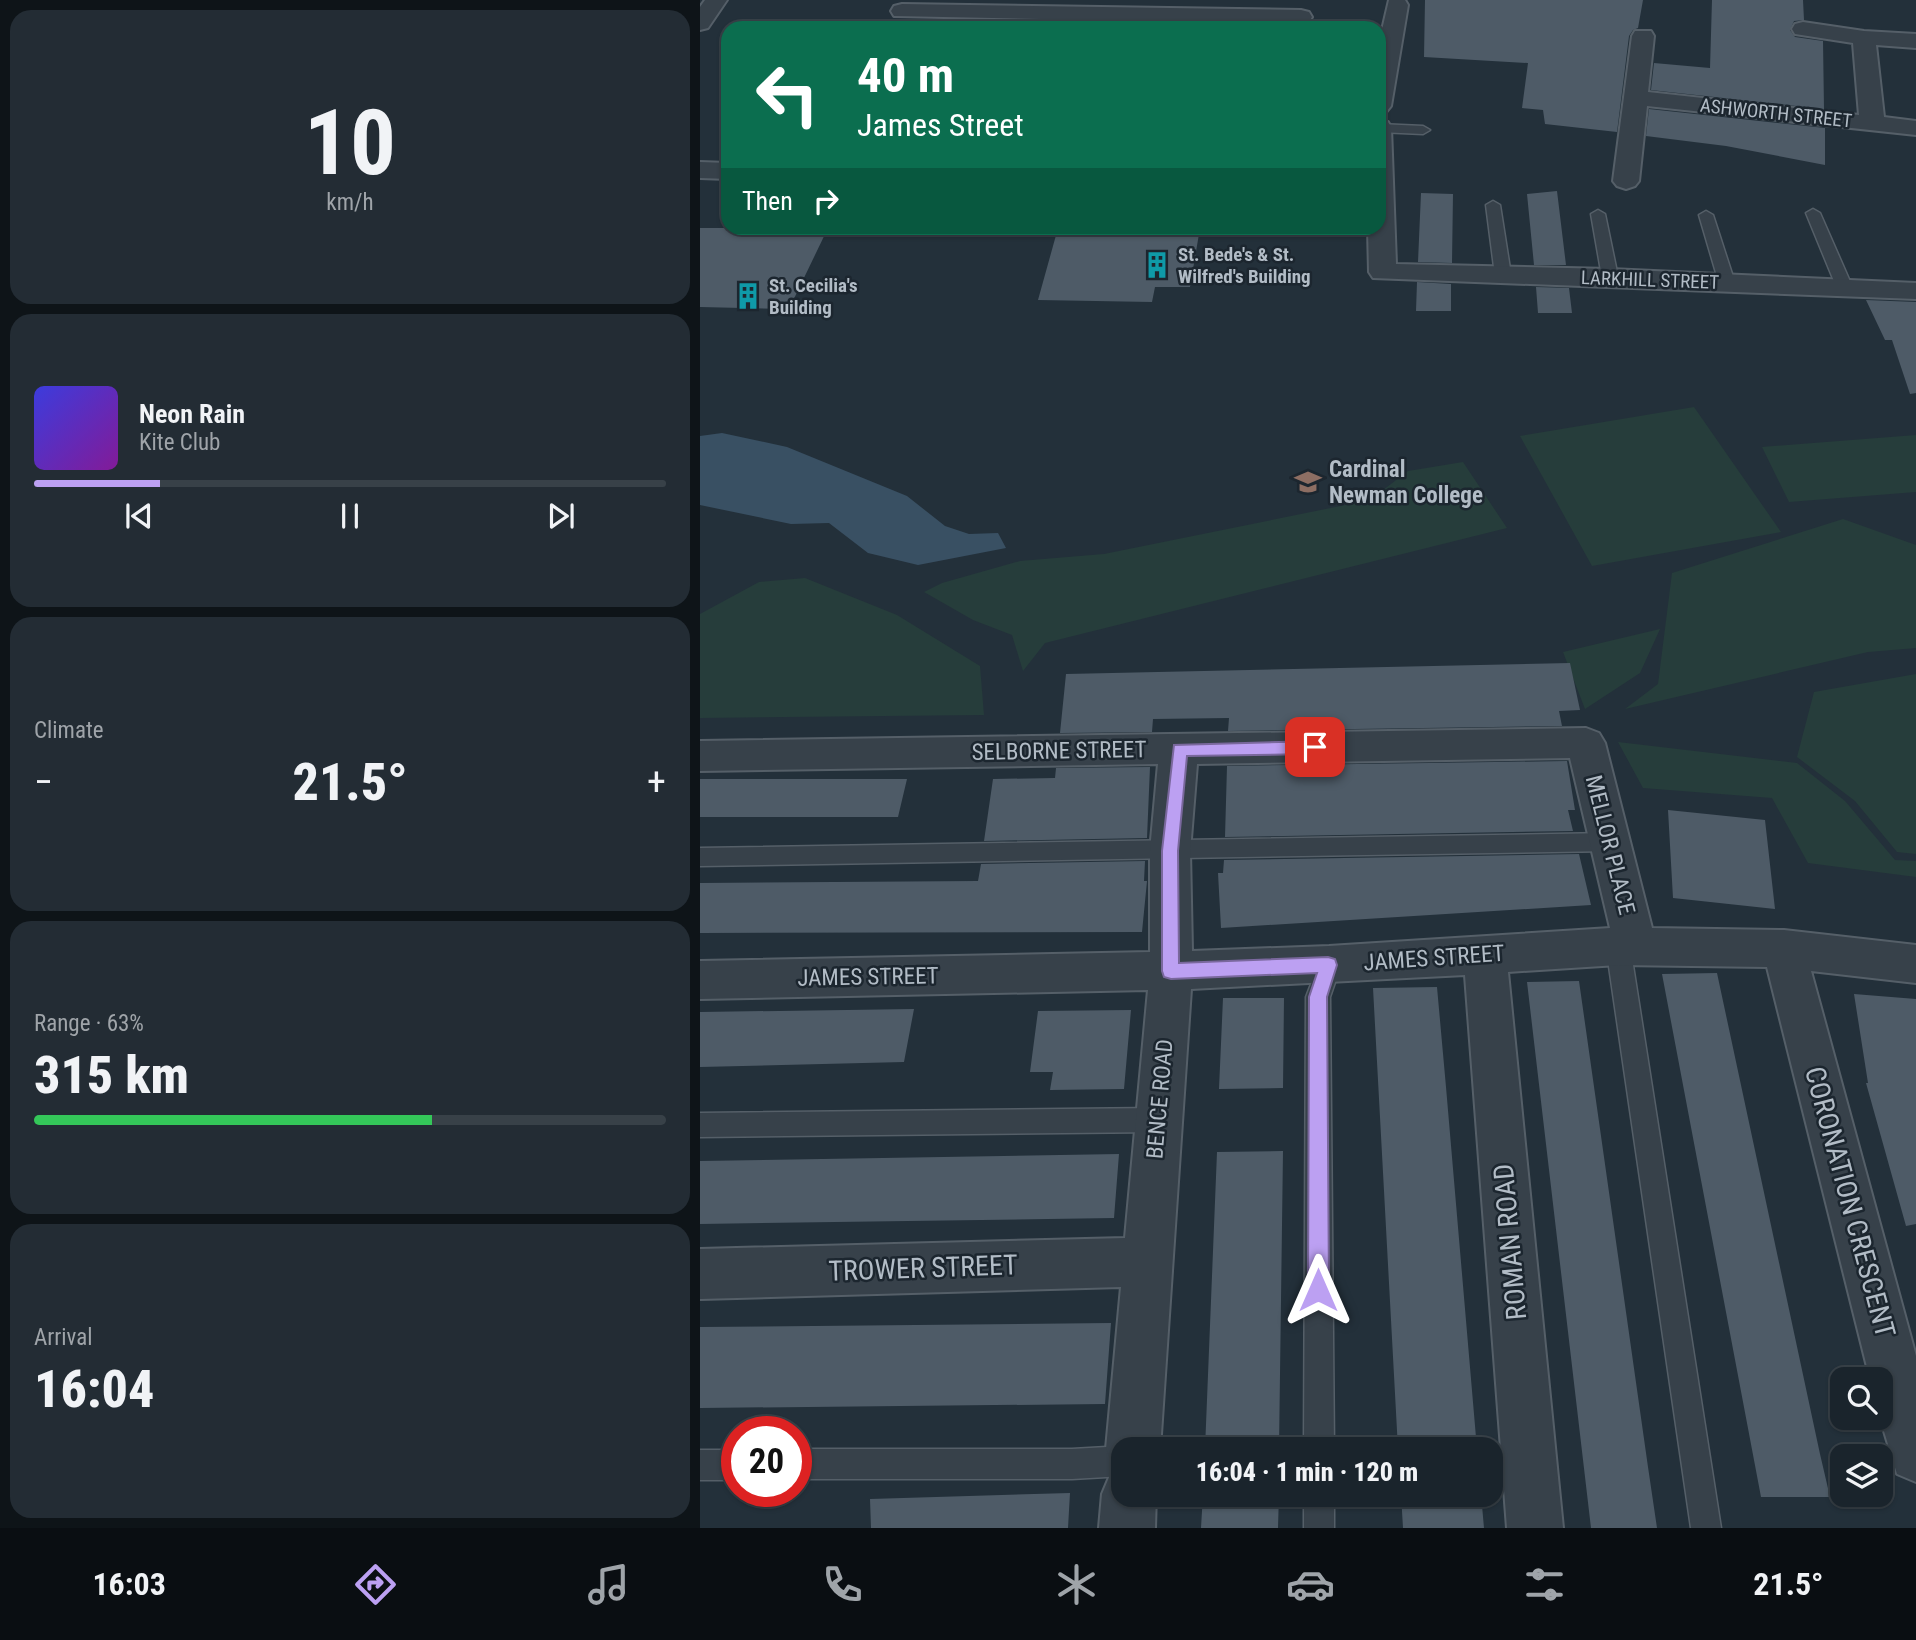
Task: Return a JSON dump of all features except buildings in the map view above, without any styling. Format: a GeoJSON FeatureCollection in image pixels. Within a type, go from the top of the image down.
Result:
{"type":"FeatureCollection","features":[{"type":"Feature","properties":{"kind":"street"},"geometry":{"type":"LineString","coordinates":[[700,23],[716,0]]}},
{"type":"Feature","properties":{"kind":"street"},"geometry":{"type":"LineString","coordinates":[[1386,64],[1396,5]]}},
{"type":"Feature","properties":{"kind":"street"},"geometry":{"type":"LineString","coordinates":[[901,13],[1301,17]]}},
{"type":"Feature","properties":{"kind":"street"},"geometry":{"type":"LineString","coordinates":[[1803,29],[1864,38],[1916,41]]}},
{"type":"Feature","properties":{"kind":"street"},"geometry":{"type":"LineString","coordinates":[[1626,181],[1643,36]]}},
{"type":"Feature","properties":{"kind":"street"},"geometry":{"type":"LineString","coordinates":[[1864,38],[1872,123]]}},
{"type":"Feature","properties":{"kind":"street","name":"ASHWORTH STREET"},"geometry":{"type":"LineString","coordinates":[[1636,98],[1916,128]]}},
{"type":"Feature","properties":{"kind":"street"},"geometry":{"type":"LineString","coordinates":[[700,170],[721,171]]}},
{"type":"Feature","properties":{"kind":"street","name":"LARKHILL STREET"},"geometry":{"type":"LineString","coordinates":[[1382,235],[1383,272],[1610,277],[1916,291]]}},
{"type":"Feature","properties":{"kind":"street","name":"SELBORNE STREET"},"geometry":{"type":"LineString","coordinates":[[700,756],[1586,743]]}},
{"type":"Feature","properties":{"kind":"street","name":"MELLOR PLACE"},"geometry":{"type":"LineString","coordinates":[[1586,743],[1610,842],[1626,946]]}},
{"type":"Feature","properties":{"kind":"street","name":"BENCE ROAD"},"geometry":{"type":"LineString","coordinates":[[1134,1437],[1171,971],[1170,851],[1179,750]]}},
{"type":"Feature","properties":{"kind":"street","name":"JAMES STREET"},"geometry":{"type":"LineString","coordinates":[[700,980],[1171,971],[1328,965],[1626,946],[1784,949],[1916,964]]}},
{"type":"Feature","properties":{"kind":"street","name":"CORONATION CRESCENT"},"geometry":{"type":"LineString","coordinates":[[1784,949],[1916,1455]]}},
{"type":"Feature","properties":{"kind":"street","name":"ROMAN ROAD"},"geometry":{"type":"LineString","coordinates":[[1485,955],[1535,1528]]}},
{"type":"Feature","properties":{"kind":"street","name":"TROWER STREET"},"geometry":{"type":"LineString","coordinates":[[700,1274],[1147,1262]]}},
{"type":"Feature","properties":{"kind":"street"},"geometry":{"type":"LineString","coordinates":[[1127,1528],[1128,1507]]}},
{"type":"Feature","properties":{"kind":"lane"},"geometry":{"type":"LineString","coordinates":[[1386,128],[1423,130]]}},
{"type":"Feature","properties":{"kind":"lane"},"geometry":{"type":"LineString","coordinates":[[1493,205],[1503,275]]}},
{"type":"Feature","properties":{"kind":"lane"},"geometry":{"type":"LineString","coordinates":[[1813,213],[1844,286]]}},
{"type":"Feature","properties":{"kind":"lane"},"geometry":{"type":"LineString","coordinates":[[1598,214],[1610,277]]}},
{"type":"Feature","properties":{"kind":"lane"},"geometry":{"type":"LineString","coordinates":[[1706,215],[1727,283]]}},
{"type":"Feature","properties":{"kind":"lane"},"geometry":{"type":"LineString","coordinates":[[700,858],[1610,842]]}},
{"type":"Feature","properties":{"kind":"lane"},"geometry":{"type":"LineString","coordinates":[[1626,946],[1706,1528]]}},
{"type":"Feature","properties":{"kind":"lane"},"geometry":{"type":"LineString","coordinates":[[1319,1437],[1318,997],[1328,965]]}},
{"type":"Feature","properties":{"kind":"lane"},"geometry":{"type":"LineString","coordinates":[[700,1125],[1159,1120]]}},
{"type":"Feature","properties":{"kind":"lane"},"geometry":{"type":"LineString","coordinates":[[812,1464],[1111,1462]]}},
{"type":"Feature","properties":{"kind":"lane"},"geometry":{"type":"LineString","coordinates":[[700,1465],[721,1465]]}},
{"type":"Feature","properties":{"kind":"lane"},"geometry":{"type":"LineString","coordinates":[[1319,1507],[1319,1528]]}},
{"type":"Feature","properties":{"kind":"green space"},"geometry":{"type":"Polygon","coordinates":[[[1694,407],[1781,532],[1592,566],[1520,436],[1694,407]]]}},
{"type":"Feature","properties":{"kind":"green space"},"geometry":{"type":"Polygon","coordinates":[[[1916,435],[1916,492],[1789,502],[1762,447],[1916,435]]]}},
{"type":"Feature","properties":{"kind":"green space"},"geometry":{"type":"Polygon","coordinates":[[[1463,462],[1507,528],[1045,643],[1023,671],[1012,635],[973,620],[924,592],[942,583],[1020,561],[1104,554],[1370,500],[1408,471],[1463,462]]]}},
{"type":"Feature","properties":{"kind":"green space"},"geometry":{"type":"Polygon","coordinates":[[[1843,519],[1916,545],[1916,648],[1868,652],[1625,709],[1658,684],[1672,573],[1843,519]]]}},
{"type":"Feature","properties":{"kind":"green space"},"geometry":{"type":"Polygon","coordinates":[[[805,578],[897,615],[980,666],[984,715],[700,718],[700,614],[759,582],[805,578]]]}},
{"type":"Feature","properties":{"kind":"green space"},"geometry":{"type":"Polygon","coordinates":[[[1660,629],[1640,673],[1585,709],[1563,652],[1660,629]]]}},
{"type":"Feature","properties":{"kind":"green space"},"geometry":{"type":"Polygon","coordinates":[[[1916,674],[1916,854],[1897,852],[1855,801],[1797,757],[1814,692],[1916,674]]]}},
{"type":"Feature","properties":{"kind":"green space"},"geometry":{"type":"Polygon","coordinates":[[[1618,742],[1797,763],[1845,801],[1895,860],[1916,861],[1916,877],[1808,863],[1772,798],[1643,788],[1618,742]]]}},
{"type":"Feature","properties":{"kind":"water"},"geometry":{"type":"Polygon","coordinates":[[[722,433],[787,447],[907,496],[945,526],[969,534],[998,533],[1006,548],[918,565],[868,553],[829,523],[791,524],[700,505],[700,436],[722,433]]]}},
{"type":"Feature","properties":{"kind":"place","name":"St. Bede's & St. Wilfred's Building"},"geometry":{"type":"Point","coordinates":[1157,265]}},
{"type":"Feature","properties":{"kind":"place","name":"St. Cecilia's Building"},"geometry":{"type":"Point","coordinates":[748,296]}},
{"type":"Feature","properties":{"kind":"place","name":"Cardinal Newman College"},"geometry":{"type":"Point","coordinates":[1308,482]}},
{"type":"Feature","properties":{"kind":"route"},"geometry":{"type":"LineString","coordinates":[[1315,747],[1179,750],[1170,851],[1170,899],[1171,971],[1328,965],[1318,997],[1318,1290]]}}]}
